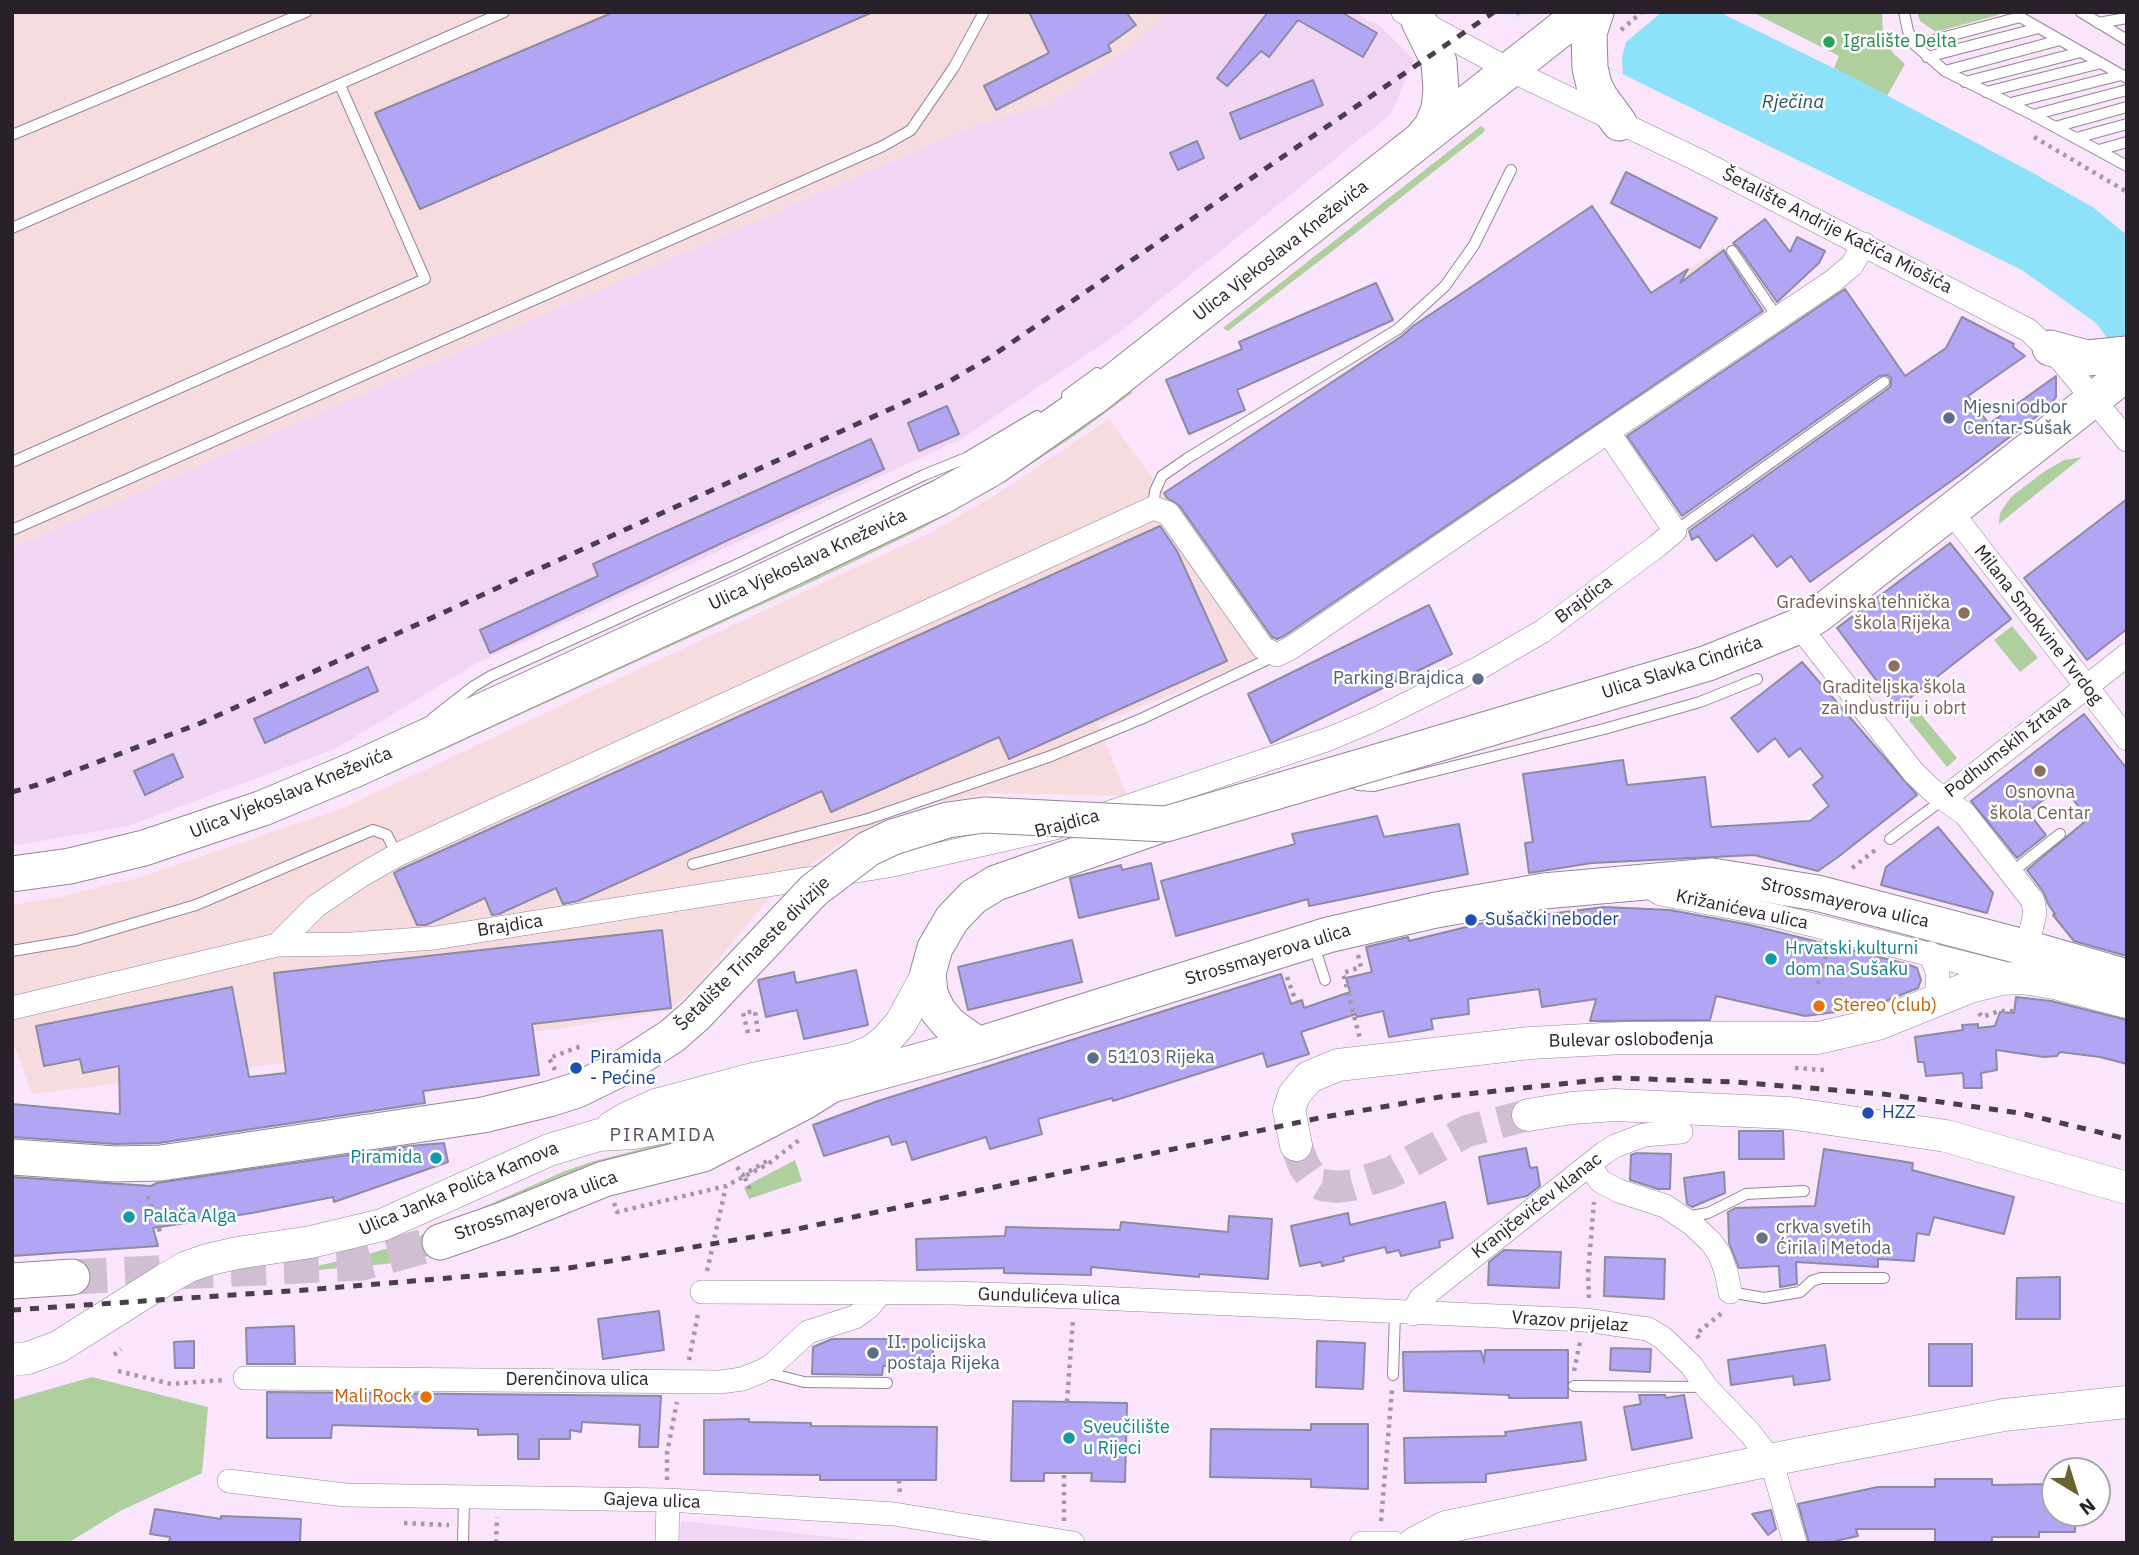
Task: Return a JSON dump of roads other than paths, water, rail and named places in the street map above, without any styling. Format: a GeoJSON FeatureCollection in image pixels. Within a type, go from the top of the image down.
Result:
{"type":"FeatureCollection","features":[{"type":"Feature","properties":{"kind":"main road","name":"Ulica Vjekoslava Kneževića"},"geometry":{"type":"LineString","coordinates":[[12,874],[70,866],[132,851],[205,830],[263,808],[390,753],[941,497],[1016,452],[1094,397],[1583,12]]}},
{"type":"Feature","properties":{"kind":"main road"},"geometry":{"type":"LineString","coordinates":[[1597,12],[1589,33],[1588,56],[1594,85],[1619,122]]}},
{"type":"Feature","properties":{"kind":"main road"},"geometry":{"type":"LineString","coordinates":[[1411,17],[1439,62],[1441,90],[1435,117],[1418,142]]}},
{"type":"Feature","properties":{"kind":"main road"},"geometry":{"type":"LineString","coordinates":[[2050,348],[2087,358],[2125,361]]}},
{"type":"Feature","properties":{"kind":"main road","name":"Ulica Slavka Cindrića"},"geometry":{"type":"LineString","coordinates":[[928,974],[934,948],[952,919],[973,897],[996,883],[1021,873],[1166,824],[1708,663],[1799,626],[1818,615],[2093,400],[2125,361]]}},
{"type":"Feature","properties":{"kind":"main road","name":"Šetalište Trinaeste divizije"},"geometry":{"type":"LineString","coordinates":[[12,1157],[137,1164],[215,1155],[495,1112],[549,1100],[622,1068],[672,1036],[696,1015],[814,890],[868,849],[893,837],[948,820],[984,814],[1166,824]]}},
{"type":"Feature","properties":{"kind":"main road","name":"Strossmayerova ulica"},"geometry":{"type":"LineString","coordinates":[[440,1242],[604,1179],[704,1154],[795,1107],[831,1085],[978,1045],[1312,940],[1436,909],[1544,891],[1712,876],[1817,893],[2025,963],[2127,977]]}},
{"type":"Feature","properties":{"kind":"main road"},"geometry":{"type":"LineString","coordinates":[[928,974],[930,994],[938,1011],[950,1025],[978,1045]]}},
{"type":"Feature","properties":{"kind":"main road"},"geometry":{"type":"LineString","coordinates":[[12,1281],[72,1277]]}},
{"type":"Feature","properties":{"kind":"street","name":"Šetalište Andrije Kačića Miošića"},"geometry":{"type":"LineString","coordinates":[[1411,17],[1510,70],[1864,244],[2032,332],[2050,348],[2127,440]]}},
{"type":"Feature","properties":{"kind":"street"},"geometry":{"type":"LineString","coordinates":[[277,945],[316,906],[397,855],[1153,508],[1168,513],[1264,648],[1277,655],[1833,281],[1852,265],[1864,244]]}},
{"type":"Feature","properties":{"kind":"street"},"geometry":{"type":"LineString","coordinates":[[1608,432],[1675,531]]}},
{"type":"Feature","properties":{"kind":"street","name":"Milana Smokvine Tvrdog"},"geometry":{"type":"LineString","coordinates":[[1950,510],[2127,739]]}},
{"type":"Feature","properties":{"kind":"street","name":"Brajdica"},"geometry":{"type":"LineString","coordinates":[[12,1008],[277,945],[352,944],[435,938],[888,866],[1096,818],[1332,749],[1374,720],[1479,668],[1543,631],[1675,531]]}},
{"type":"Feature","properties":{"kind":"street"},"geometry":{"type":"LineString","coordinates":[[1799,626],[1914,772],[1934,792],[1965,814],[2033,901],[2035,913],[2025,963]]}},
{"type":"Feature","properties":{"kind":"street","name":"Podhumskih žrtava"},"geometry":{"type":"LineString","coordinates":[[1945,798],[2127,655]]}},
{"type":"Feature","properties":{"kind":"street","name":"Križanićeva ulica"},"geometry":{"type":"LineString","coordinates":[[1639,881],[1661,894],[1754,916],[1930,953],[2025,963],[2055,983],[2127,1002]]}},
{"type":"Feature","properties":{"kind":"street"},"geometry":{"type":"LineString","coordinates":[[1930,953],[1938,974],[1936,1001]]}},
{"type":"Feature","properties":{"kind":"street","name":"Bulevar oslobođenja"},"geometry":{"type":"LineString","coordinates":[[1296,1144],[1289,1110],[1294,1095],[1308,1077],[1338,1065],[1530,1043],[1623,1038],[1818,1038],[1878,1024],[1984,983],[2025,963]]}},
{"type":"Feature","properties":{"kind":"street"},"geometry":{"type":"LineString","coordinates":[[598,1135],[656,1105],[753,1079],[853,1059],[872,1051],[901,1023],[928,974]]}},
{"type":"Feature","properties":{"kind":"street","name":"Ulica Janka Polića Kamova"},"geometry":{"type":"LineString","coordinates":[[12,1360],[28,1358],[58,1348],[187,1267],[237,1253],[311,1242],[382,1225],[549,1150],[598,1135],[634,1133],[666,1127],[831,1085]]}},
{"type":"Feature","properties":{"kind":"street"},"geometry":{"type":"LineString","coordinates":[[1528,1115],[1615,1105],[1789,1113],[1946,1136],[2127,1188]]}},
{"type":"Feature","properties":{"kind":"street","name":"Kranjčevićev klanac"},"geometry":{"type":"LineString","coordinates":[[1404,1313],[1615,1146],[1644,1135],[1681,1132]]}},
{"type":"Feature","properties":{"kind":"street"},"geometry":{"type":"LineString","coordinates":[[1590,1165],[1600,1181],[1619,1191],[1665,1206],[1692,1224],[1716,1249],[1727,1272],[1730,1292]]}},
{"type":"Feature","properties":{"kind":"street","name":"Gundulićeva ulica"},"geometry":{"type":"LineString","coordinates":[[702,1292],[881,1292],[1075,1297],[1404,1313]]}},
{"type":"Feature","properties":{"kind":"street","name":"Derenčinova ulica"},"geometry":{"type":"LineString","coordinates":[[245,1378],[720,1382],[742,1379],[771,1366],[808,1332],[855,1317],[869,1307],[881,1292]]}},
{"type":"Feature","properties":{"kind":"street","name":"Vrazov prijelaz"},"geometry":{"type":"LineString","coordinates":[[1404,1313],[1585,1320],[1648,1329],[1676,1350],[1771,1460]]}},
{"type":"Feature","properties":{"kind":"street"},"geometry":{"type":"LineString","coordinates":[[1415,1543],[1446,1527],[1771,1460],[2004,1415],[2127,1402]]}},
{"type":"Feature","properties":{"kind":"street"},"geometry":{"type":"LineString","coordinates":[[1771,1460],[1795,1543]]}},
{"type":"Feature","properties":{"kind":"street","name":"Gajeva ulica"},"geometry":{"type":"LineString","coordinates":[[229,1481],[345,1495],[464,1498],[667,1495],[894,1514],[1069,1534]]}},
{"type":"Feature","properties":{"kind":"street"},"geometry":{"type":"LineString","coordinates":[[667,1495],[667,1543]]}},
{"type":"Feature","properties":{"kind":"street"},"geometry":{"type":"LineString","coordinates":[[1362,1543],[1394,1543]]}},
{"type":"Feature","properties":{"kind":"lane"},"geometry":{"type":"LineString","coordinates":[[12,135],[306,12]]}},
{"type":"Feature","properties":{"kind":"lane"},"geometry":{"type":"LineString","coordinates":[[12,228],[504,12]]}},
{"type":"Feature","properties":{"kind":"lane"},"geometry":{"type":"LineString","coordinates":[[12,530],[883,146],[911,130],[954,67],[984,12]]}},
{"type":"Feature","properties":{"kind":"lane"},"geometry":{"type":"LineString","coordinates":[[1904,12],[1908,31],[1915,45],[1945,71],[2124,162]]}},
{"type":"Feature","properties":{"kind":"lane"},"geometry":{"type":"LineString","coordinates":[[2081,12],[2125,37]]}},
{"type":"Feature","properties":{"kind":"lane"},"geometry":{"type":"LineString","coordinates":[[1915,45],[2020,17],[2124,76]]}},
{"type":"Feature","properties":{"kind":"lane"},"geometry":{"type":"LineString","coordinates":[[2098,23],[2127,18]]}},
{"type":"Feature","properties":{"kind":"lane"},"geometry":{"type":"LineString","coordinates":[[1927,57],[2039,28]]}},
{"type":"Feature","properties":{"kind":"lane"},"geometry":{"type":"LineString","coordinates":[[1945,71],[2060,40]]}},
{"type":"Feature","properties":{"kind":"lane"},"geometry":{"type":"LineString","coordinates":[[1965,82],[2081,52]]}},
{"type":"Feature","properties":{"kind":"lane"},"geometry":{"type":"LineString","coordinates":[[1986,92],[2101,63]]}},
{"type":"Feature","properties":{"kind":"lane"},"geometry":{"type":"LineString","coordinates":[[2011,103],[2124,76]]}},
{"type":"Feature","properties":{"kind":"lane"},"geometry":{"type":"LineString","coordinates":[[12,462],[425,279],[340,85]]}},
{"type":"Feature","properties":{"kind":"lane"},"geometry":{"type":"LineString","coordinates":[[2033,115],[2127,90]]}},
{"type":"Feature","properties":{"kind":"lane"},"geometry":{"type":"LineString","coordinates":[[2056,127],[2127,107]]}},
{"type":"Feature","properties":{"kind":"lane"},"geometry":{"type":"LineString","coordinates":[[2076,138],[2127,124]]}},
{"type":"Feature","properties":{"kind":"lane"},"geometry":{"type":"LineString","coordinates":[[2099,150],[2127,142]]}},
{"type":"Feature","properties":{"kind":"lane"},"geometry":{"type":"LineString","coordinates":[[1153,508],[1155,491],[1162,477],[1188,458],[1398,328],[1445,286],[1474,245],[1511,170]]}},
{"type":"Feature","properties":{"kind":"lane"},"geometry":{"type":"LineString","coordinates":[[1732,251],[1778,318]]}},
{"type":"Feature","properties":{"kind":"lane"},"geometry":{"type":"LineString","coordinates":[[1134,350],[1180,331]]}},
{"type":"Feature","properties":{"kind":"lane"},"geometry":{"type":"LineString","coordinates":[[1061,400],[1108,366]]}},
{"type":"Feature","properties":{"kind":"lane"},"geometry":{"type":"LineString","coordinates":[[1675,531],[1884,382]]}},
{"type":"Feature","properties":{"kind":"lane"},"geometry":{"type":"LineString","coordinates":[[390,753],[465,692],[491,676],[966,458],[1050,407]]}},
{"type":"Feature","properties":{"kind":"lane"},"geometry":{"type":"LineString","coordinates":[[693,864],[868,820],[1051,756],[1141,719],[1277,655]]}},
{"type":"Feature","properties":{"kind":"lane"},"geometry":{"type":"LineString","coordinates":[[1332,749],[1338,769],[1348,778],[1358,785],[1374,786],[1616,726],[1700,702],[1757,679]]}},
{"type":"Feature","properties":{"kind":"lane","name":"Podhumskih žrtava"},"geometry":{"type":"LineString","coordinates":[[1890,839],[1945,798]]}},
{"type":"Feature","properties":{"kind":"lane"},"geometry":{"type":"LineString","coordinates":[[12,951],[77,940],[196,905],[373,830],[387,835],[397,855]]}},
{"type":"Feature","properties":{"kind":"lane"},"geometry":{"type":"LineString","coordinates":[[2012,872],[2060,834]]}},
{"type":"Feature","properties":{"kind":"lane"},"geometry":{"type":"LineString","coordinates":[[1312,940],[1325,980]]}},
{"type":"Feature","properties":{"kind":"lane"},"geometry":{"type":"LineString","coordinates":[[1683,1218],[1709,1213],[1746,1194],[1804,1192]]}},
{"type":"Feature","properties":{"kind":"lane"},"geometry":{"type":"LineString","coordinates":[[1730,1292],[1765,1298],[1800,1292],[1812,1281],[1821,1278],[1884,1278]]}},
{"type":"Feature","properties":{"kind":"lane"},"geometry":{"type":"LineString","coordinates":[[1393,1375],[1404,1313]]}},
{"type":"Feature","properties":{"kind":"lane"},"geometry":{"type":"LineString","coordinates":[[762,1371],[804,1382],[887,1384]]}},
{"type":"Feature","properties":{"kind":"lane"},"geometry":{"type":"LineString","coordinates":[[1574,1386],[1707,1388]]}},
{"type":"Feature","properties":{"kind":"lane"},"geometry":{"type":"LineString","coordinates":[[463,1542],[464,1498]]}},
{"type":"Feature","properties":{"kind":"water","name":"Rječina"},"geometry":{"type":"Polygon","coordinates":[[[1502,12],[1719,12],[1856,79],[2033,173],[2094,208],[2127,235],[2127,364],[2096,323],[2022,270],[1610,68],[1502,12]]]}},
{"type":"Feature","properties":{"kind":"tunnel"},"geometry":{"type":"LineString","coordinates":[[1296,1145],[1304,1166],[1314,1180],[1322,1185],[1338,1187],[1390,1173],[1467,1131],[1528,1115]]}},
{"type":"Feature","properties":{"kind":"tunnel"},"geometry":{"type":"LineString","coordinates":[[72,1277],[362,1263],[440,1242]]}},
{"type":"Feature","properties":{"kind":"railway"},"geometry":{"type":"LineString","coordinates":[[12,792],[201,723],[945,384],[992,356],[1494,12]]}},
{"type":"Feature","properties":{"kind":"railway"},"geometry":{"type":"LineString","coordinates":[[12,1310],[569,1268],[788,1231],[1319,1118],[1440,1097],[1616,1078],[1735,1082],[1883,1094],[2020,1113],[2127,1139]]}},
{"type":"Feature","properties":{"kind":"place","name":"Igralište Delta"},"geometry":{"type":"Point","coordinates":[1829,42]}},
{"type":"Feature","properties":{"kind":"place","name":"Mjesni odbor Centar-Sušak"},"geometry":{"type":"Point","coordinates":[1949,418]}},
{"type":"Feature","properties":{"kind":"place","name":"Građevinska tehnička škola Rijeka"},"geometry":{"type":"Point","coordinates":[1964,613]}},
{"type":"Feature","properties":{"kind":"place","name":"Graditeljska škola za industriju i obrt"},"geometry":{"type":"Point","coordinates":[1894,666]}},
{"type":"Feature","properties":{"kind":"place","name":"Parking Brajdica"},"geometry":{"type":"Point","coordinates":[1478,679]}},
{"type":"Feature","properties":{"kind":"place","name":"Osnovna škola Centar"},"geometry":{"type":"Point","coordinates":[2040,771]}},
{"type":"Feature","properties":{"kind":"place","name":"Sušački neboder"},"geometry":{"type":"Point","coordinates":[1471,920]}},
{"type":"Feature","properties":{"kind":"place","name":"Hrvatski kulturni dom na Sušaku"},"geometry":{"type":"Point","coordinates":[1771,959]}},
{"type":"Feature","properties":{"kind":"place","name":"Stereo (club)"},"geometry":{"type":"Point","coordinates":[1819,1006]}},
{"type":"Feature","properties":{"kind":"place","name":"51103 Rijeka"},"geometry":{"type":"Point","coordinates":[1093,1058]}},
{"type":"Feature","properties":{"kind":"place","name":"Piramida - Pećine"},"geometry":{"type":"Point","coordinates":[576,1068]}},
{"type":"Feature","properties":{"kind":"place","name":"HZZ"},"geometry":{"type":"Point","coordinates":[1868,1113]}},
{"type":"Feature","properties":{"kind":"place","name":"Piramida"},"geometry":{"type":"Point","coordinates":[436,1158]}},
{"type":"Feature","properties":{"kind":"place","name":"Palača Alga"},"geometry":{"type":"Point","coordinates":[129,1217]}},
{"type":"Feature","properties":{"kind":"place","name":"crkva svetih Ćirila i Metoda"},"geometry":{"type":"Point","coordinates":[1762,1238]}},
{"type":"Feature","properties":{"kind":"place","name":"II. policijska postaja Rijeka"},"geometry":{"type":"Point","coordinates":[873,1353]}},
{"type":"Feature","properties":{"kind":"place","name":"Mali Rock"},"geometry":{"type":"Point","coordinates":[426,1397]}},
{"type":"Feature","properties":{"kind":"place","name":"Sveučilište u Rijeci"},"geometry":{"type":"Point","coordinates":[1069,1438]}},
{"type":"Feature","properties":{"kind":"district","name":"PIRAMIDA"},"geometry":{"type":"Point","coordinates":[663,1136]}}]}
